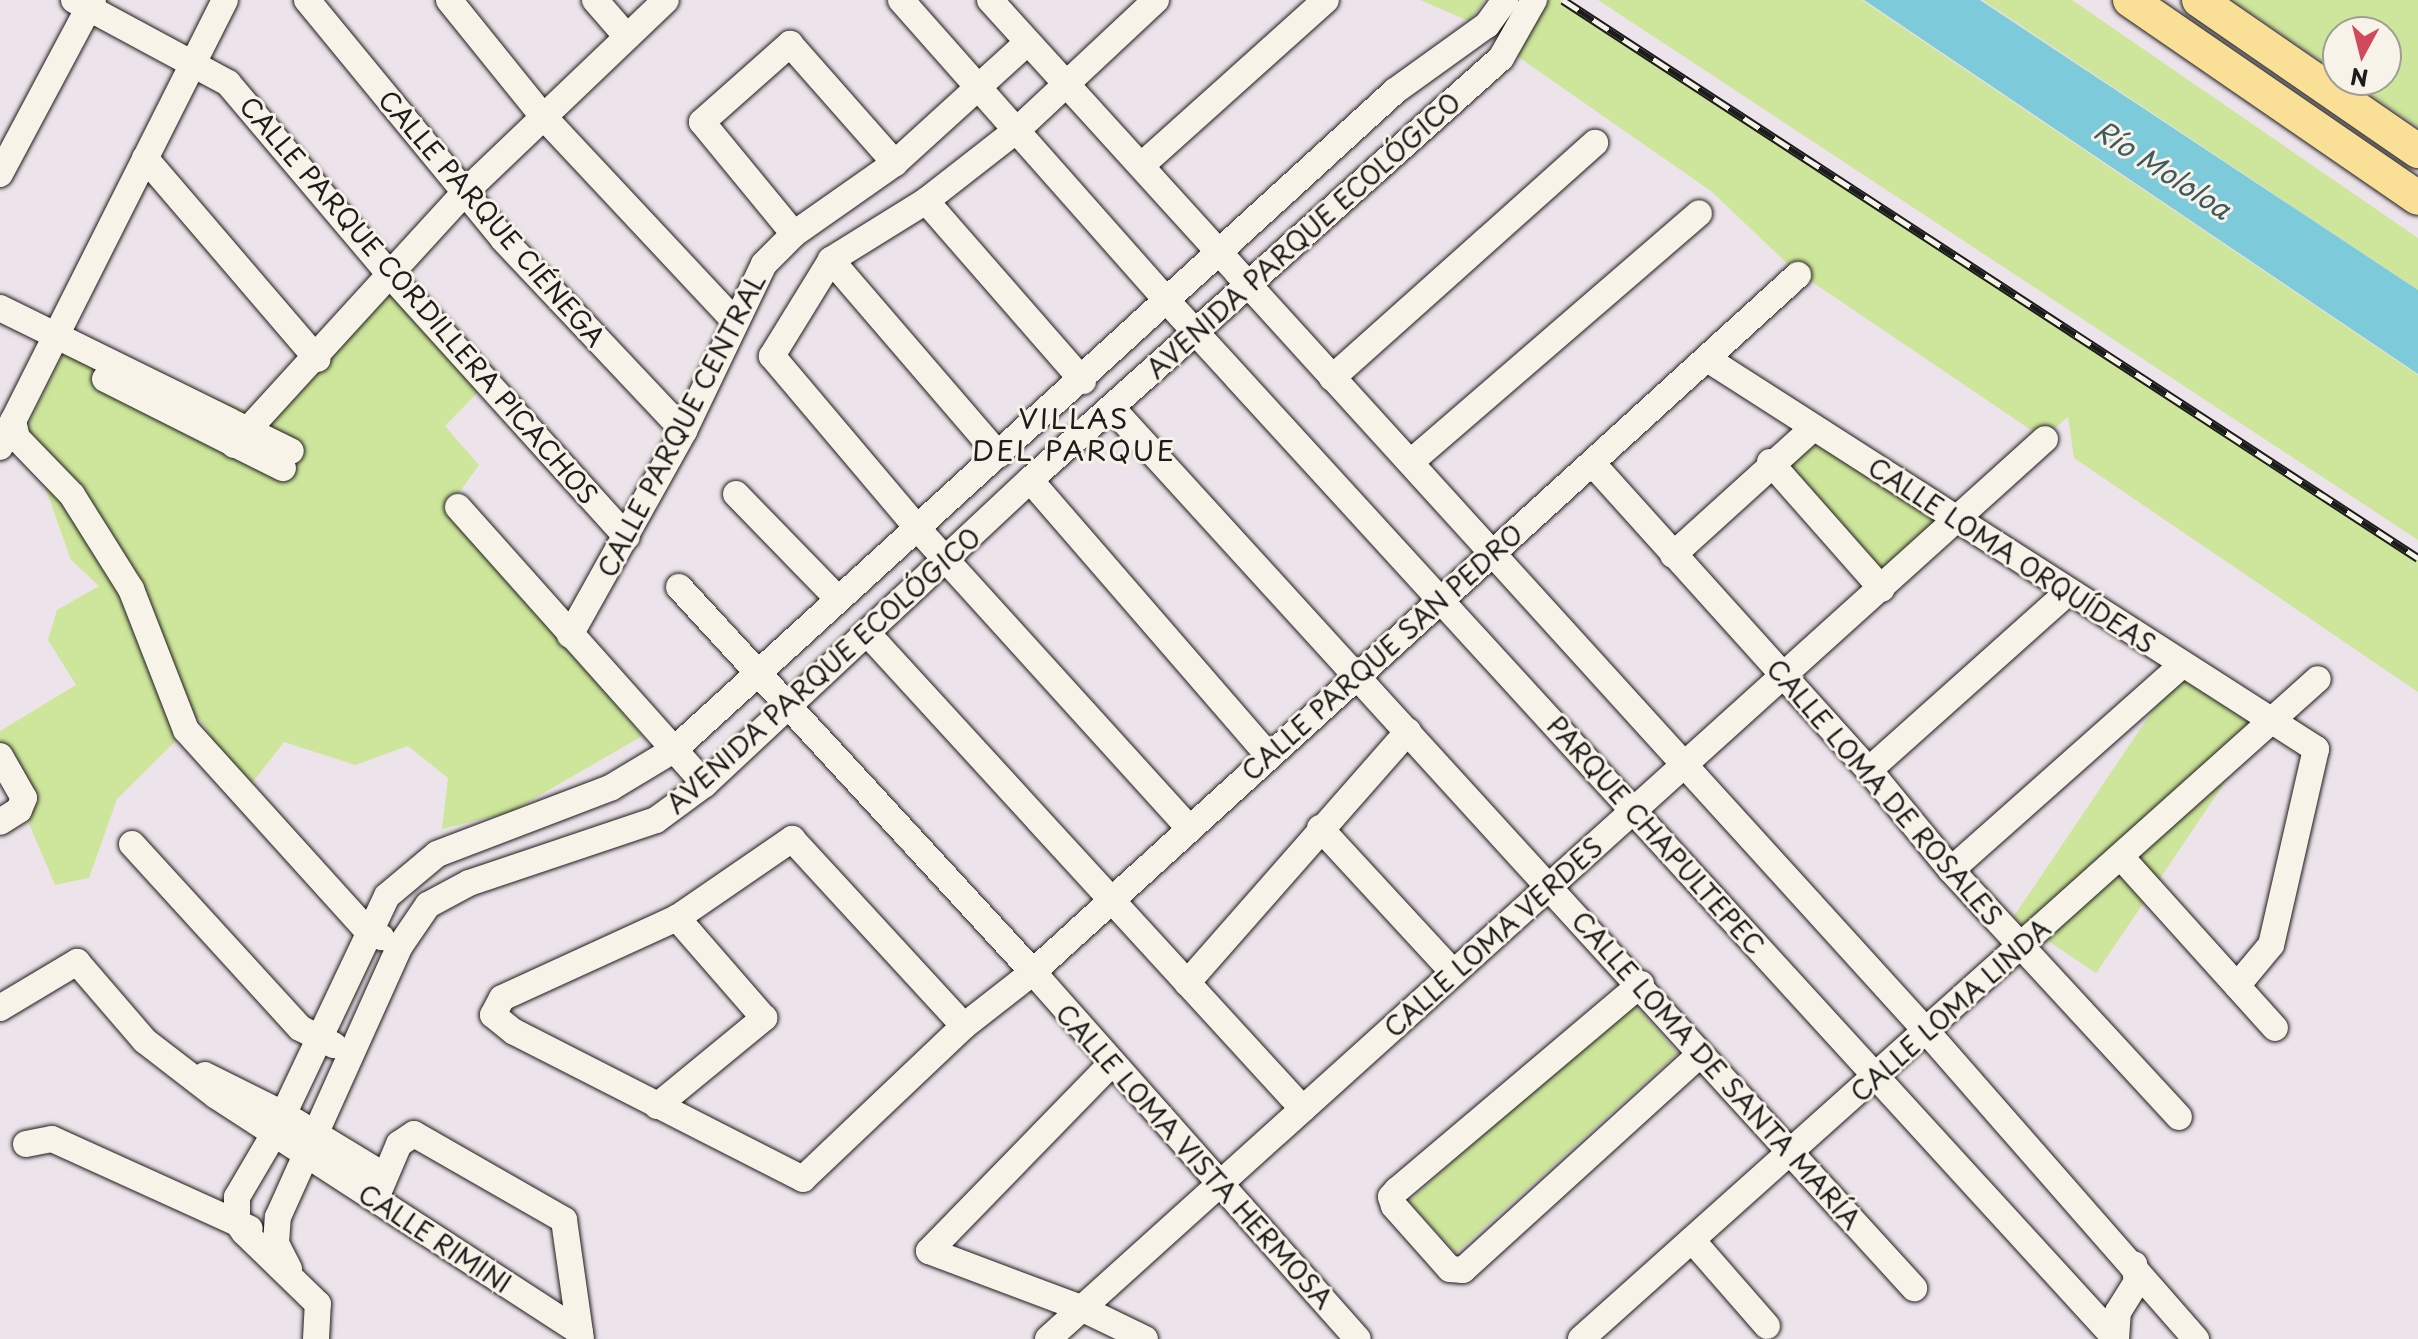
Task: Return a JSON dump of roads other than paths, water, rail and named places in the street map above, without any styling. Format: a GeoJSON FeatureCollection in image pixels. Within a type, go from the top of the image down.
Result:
{"type":"FeatureCollection","features":[{"type":"Feature","properties":{"kind":"main road"},"geometry":{"type":"LineString","coordinates":[[2130,0],[2418,198]]}},
{"type":"Feature","properties":{"kind":"main road"},"geometry":{"type":"LineString","coordinates":[[2199,0],[2418,151]]}},
{"type":"Feature","properties":{"kind":"street"},"geometry":{"type":"LineString","coordinates":[[0,447],[145,158],[199,66],[225,0]]}},
{"type":"Feature","properties":{"kind":"street","name":"CALLE PARQUE CIÉNEGA"},"geometry":{"type":"LineString","coordinates":[[307,0],[464,193],[684,431]]}},
{"type":"Feature","properties":{"kind":"street"},"geometry":{"type":"LineString","coordinates":[[449,0],[541,114],[735,321]]}},
{"type":"Feature","properties":{"kind":"street"},"geometry":{"type":"LineString","coordinates":[[595,0],[627,37]]}},
{"type":"Feature","properties":{"kind":"street"},"geometry":{"type":"LineString","coordinates":[[241,437],[317,359],[464,193],[541,114],[666,0]]}},
{"type":"Feature","properties":{"kind":"street","name":"PARQUE CHAPULTEPEC"},"geometry":{"type":"LineString","coordinates":[[901,0],[1168,302],[2116,1339]]}},
{"type":"Feature","properties":{"kind":"street"},"geometry":{"type":"LineString","coordinates":[[990,0],[1687,765],[1825,924],[1928,1033],[2134,1264],[2196,1339]]}},
{"type":"Feature","properties":{"kind":"street","name":"CALLE PARQUE CENTRAL"},"geometry":{"type":"LineString","coordinates":[[918,529],[772,356],[831,260],[926,201],[1018,129],[1063,83],[1156,0]]}},
{"type":"Feature","properties":{"kind":"street"},"geometry":{"type":"LineString","coordinates":[[1142,165],[1326,0]]}},
{"type":"Feature","properties":{"kind":"street","name":"AVENIDA PARQUE ECOLÓGICO"},"geometry":{"type":"LineString","coordinates":[[276,1243],[294,1135],[318,1038],[367,930],[387,896],[437,854],[612,787],[675,749],[757,676],[837,598],[1083,381],[1217,252],[1395,91],[1487,25],[1505,0]]}},
{"type":"Feature","properties":{"kind":"street","name":"AVENIDA PARQUE ECOLÓGICO"},"geometry":{"type":"LineString","coordinates":[[237,1222],[237,1197],[294,1135],[352,1053],[400,946],[428,905],[469,883],[656,820],[705,784],[1030,480],[1510,46],[1534,0]]}},
{"type":"Feature","properties":{"kind":"street"},"geometry":{"type":"LineString","coordinates":[[0,174],[85,3]]}},
{"type":"Feature","properties":{"kind":"street","name":"CALLE PARQUE CORDILLERA PICACHOS"},"geometry":{"type":"LineString","coordinates":[[85,3],[228,83],[390,275],[627,537]]}},
{"type":"Feature","properties":{"kind":"street"},"geometry":{"type":"LineString","coordinates":[[1487,25],[1510,46]]}},
{"type":"Feature","properties":{"kind":"street","name":"CALLE PARQUE CENTRAL"},"geometry":{"type":"LineString","coordinates":[[570,635],[684,431],[764,264],[794,234],[895,163],[980,89],[1027,43]]}},
{"type":"Feature","properties":{"kind":"street"},"geometry":{"type":"LineString","coordinates":[[794,234],[702,122],[790,44],[895,163]]}},
{"type":"Feature","properties":{"kind":"street"},"geometry":{"type":"LineString","coordinates":[[1332,378],[1595,143]]}},
{"type":"Feature","properties":{"kind":"street"},"geometry":{"type":"LineString","coordinates":[[145,158],[317,359]]}},
{"type":"Feature","properties":{"kind":"street"},"geometry":{"type":"LineString","coordinates":[[926,201],[1083,381]]}},
{"type":"Feature","properties":{"kind":"street"},"geometry":{"type":"LineString","coordinates":[[1412,461],[1699,213]]}},
{"type":"Feature","properties":{"kind":"street"},"geometry":{"type":"LineString","coordinates":[[831,260],[999,455]]}},
{"type":"Feature","properties":{"kind":"street","name":"CALLE PARQUE SAN PEDRO"},"geometry":{"type":"LineString","coordinates":[[657,1106],[803,1179],[964,1026],[1033,972],[1267,754],[1709,360],[1798,275]]}},
{"type":"Feature","properties":{"kind":"street"},"geometry":{"type":"LineString","coordinates":[[0,308],[52,342]]}},
{"type":"Feature","properties":{"kind":"street"},"geometry":{"type":"LineString","coordinates":[[0,322],[52,342],[287,460]]}},
{"type":"Feature","properties":{"kind":"street","name":"CALLE LOMA ORQUÍDEAS"},"geometry":{"type":"LineString","coordinates":[[1709,360],[2268,722],[2316,749],[2271,945],[2237,986]]}},
{"type":"Feature","properties":{"kind":"street","name":"CALLE LOMA DE SANTA MARÍA"},"geometry":{"type":"LineString","coordinates":[[1112,408],[1354,678],[1408,731],[1551,885],[1641,984],[1699,1055],[1914,1288]]}},
{"type":"Feature","properties":{"kind":"street"},"geometry":{"type":"LineString","coordinates":[[13,421],[17,438],[72,495],[131,589],[186,730],[367,930],[400,946]]}},
{"type":"Feature","properties":{"kind":"street"},"geometry":{"type":"LineString","coordinates":[[1673,555],[1770,462],[1814,427]]}},
{"type":"Feature","properties":{"kind":"street","name":"CALLE LOMA VERDES"},"geometry":{"type":"LineString","coordinates":[[1048,1339],[1785,678],[1955,518],[2045,439]]}},
{"type":"Feature","properties":{"kind":"street"},"geometry":{"type":"LineString","coordinates":[[1770,462],[1882,589]]}},
{"type":"Feature","properties":{"kind":"street","name":"CALLE LOMA DE ROSALES"},"geometry":{"type":"LineString","coordinates":[[1593,464],[1869,770],[1951,870],[2179,1117]]}},
{"type":"Feature","properties":{"kind":"street"},"geometry":{"type":"LineString","coordinates":[[1030,480],[1267,754]]}},
{"type":"Feature","properties":{"kind":"street"},"geometry":{"type":"LineString","coordinates":[[736,494],[837,598]]}},
{"type":"Feature","properties":{"kind":"street"},"geometry":{"type":"LineString","coordinates":[[458,507],[705,784]]}},
{"type":"Feature","properties":{"kind":"street"},"geometry":{"type":"LineString","coordinates":[[918,529],[1188,827]]}},
{"type":"Feature","properties":{"kind":"street"},"geometry":{"type":"LineString","coordinates":[[679,587],[757,676],[1033,972]]}},
{"type":"Feature","properties":{"kind":"street"},"geometry":{"type":"LineString","coordinates":[[1869,770],[2067,593]]}},
{"type":"Feature","properties":{"kind":"street"},"geometry":{"type":"LineString","coordinates":[[868,634],[1303,1109]]}},
{"type":"Feature","properties":{"kind":"street"},"geometry":{"type":"LineString","coordinates":[[1951,870],[2182,665]]}},
{"type":"Feature","properties":{"kind":"street","name":"CALLE LOMA LINDA"},"geometry":{"type":"LineString","coordinates":[[1581,1339],[1928,1033],[2318,679]]}},
{"type":"Feature","properties":{"kind":"street"},"geometry":{"type":"LineString","coordinates":[[1187,983],[1408,731]]}},
{"type":"Feature","properties":{"kind":"street"},"geometry":{"type":"LineString","coordinates":[[0,756],[23,803],[0,822]]}},
{"type":"Feature","properties":{"kind":"street"},"geometry":{"type":"LineString","coordinates":[[1320,828],[1454,973]]}},
{"type":"Feature","properties":{"kind":"street"},"geometry":{"type":"LineString","coordinates":[[677,918],[764,1018],[657,1106],[514,1032],[492,1011],[502,998],[677,918],[792,839],[964,1026]]}},
{"type":"Feature","properties":{"kind":"street"},"geometry":{"type":"LineString","coordinates":[[132,844],[300,1028],[352,1053]]}},
{"type":"Feature","properties":{"kind":"street"},"geometry":{"type":"LineString","coordinates":[[2121,857],[2275,1028]]}},
{"type":"Feature","properties":{"kind":"street","name":"CALLE RIMINI"},"geometry":{"type":"LineString","coordinates":[[0,1008],[77,962],[145,1041],[183,1068],[222,1080],[294,1135],[381,1187],[580,1336]]}},
{"type":"Feature","properties":{"kind":"street","name":"CALLE LOMA VISTA HERMOSA"},"geometry":{"type":"LineString","coordinates":[[1033,972],[1111,1064],[1358,1339]]}},
{"type":"Feature","properties":{"kind":"street"},"geometry":{"type":"LineString","coordinates":[[1641,984],[1397,1190],[1391,1197],[1394,1206],[1450,1269],[1463,1270],[1699,1055]]}},
{"type":"Feature","properties":{"kind":"street"},"geometry":{"type":"LineString","coordinates":[[1111,1064],[929,1251],[1081,1308],[1145,1339]]}},
{"type":"Feature","properties":{"kind":"street"},"geometry":{"type":"LineString","coordinates":[[381,1187],[403,1139],[421,1135],[564,1220],[580,1336]]}},
{"type":"Feature","properties":{"kind":"street"},"geometry":{"type":"LineString","coordinates":[[26,1144],[52,1139],[237,1222],[276,1243],[321,1315],[316,1339]]}},
{"type":"Feature","properties":{"kind":"street"},"geometry":{"type":"LineString","coordinates":[[237,1222],[305,1291]]}},
{"type":"Feature","properties":{"kind":"street"},"geometry":{"type":"LineString","coordinates":[[1692,1240],[1767,1326]]}},
{"type":"Feature","properties":{"kind":"street","name":"PARQUE CHAPULTEPEC"},"geometry":{"type":"LineString","coordinates":[[2116,1339],[2118,1312],[2137,1282],[2134,1264]]}},
{"type":"Feature","properties":{"kind":"water","name":"Río Mololoa"},"geometry":{"type":"Polygon","coordinates":[[[1864,0],[1980,0],[2418,290],[2418,374],[1864,0]]]}},
{"type":"Feature","properties":{"kind":"railway"},"geometry":{"type":"LineString","coordinates":[[1563,0],[2418,558]]}},
{"type":"Feature","properties":{"kind":"district","name":"VILLAS DEL PARQUE"},"geometry":{"type":"Point","coordinates":[1074,434]}}]}
